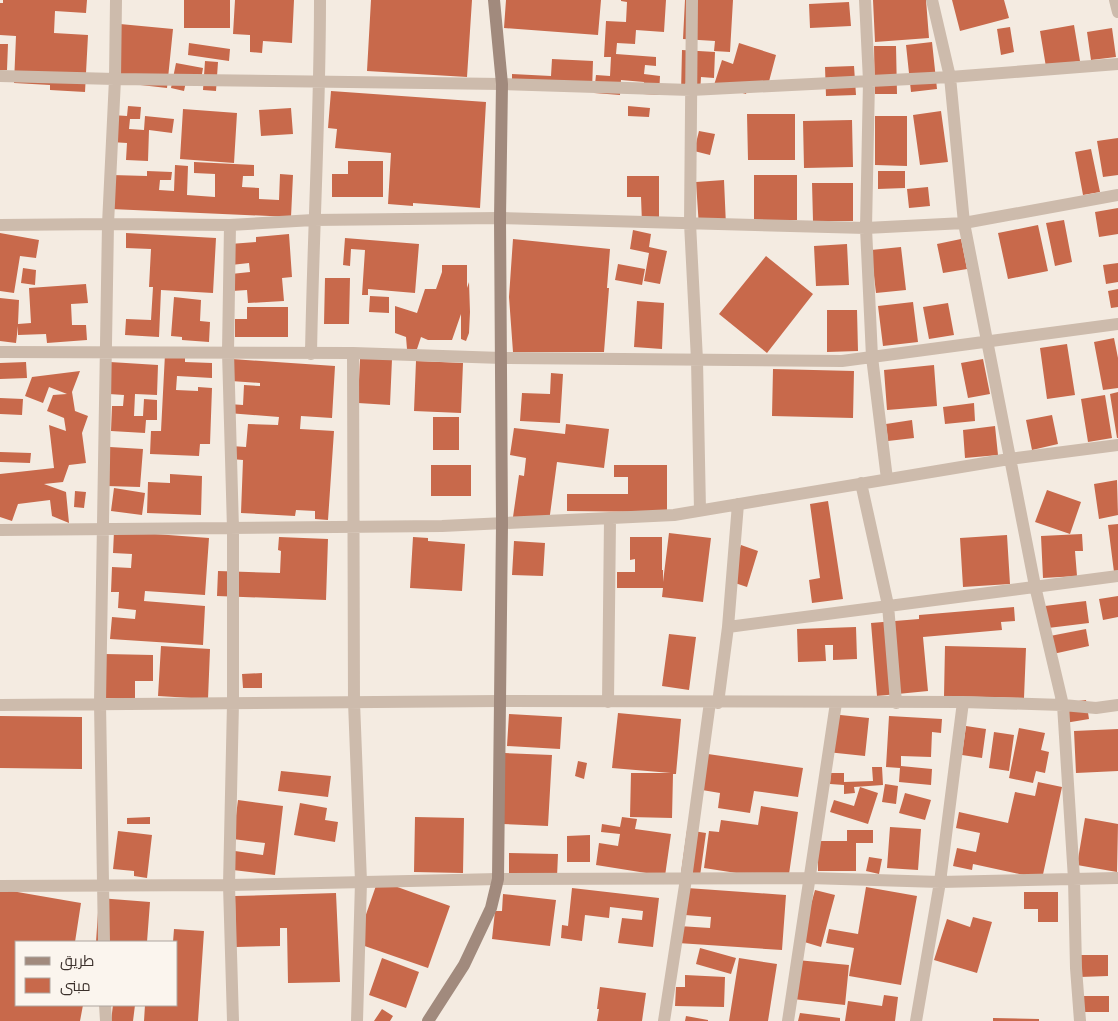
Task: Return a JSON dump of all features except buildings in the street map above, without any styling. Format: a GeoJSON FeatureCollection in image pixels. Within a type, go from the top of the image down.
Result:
{"type":"FeatureCollection","features":[{"type":"Feature","properties":{"kind":"street"},"geometry":{"type":"LineString","coordinates":[[104,941],[100,703],[108,224],[116,79],[116,0]]}},
{"type":"Feature","properties":{"kind":"street"},"geometry":{"type":"LineString","coordinates":[[311,354],[320,81],[320,0]]}},
{"type":"Feature","properties":{"kind":"street"},"geometry":{"type":"LineString","coordinates":[[428,1021],[464,965],[491,908],[498,879],[502,524],[500,218],[502,84],[494,0]]}},
{"type":"Feature","properties":{"kind":"street"},"geometry":{"type":"LineString","coordinates":[[692,0],[690,223],[697,360],[700,510]]}},
{"type":"Feature","properties":{"kind":"street"},"geometry":{"type":"LineString","coordinates":[[865,0],[869,81],[866,228],[872,357],[887,479]]}},
{"type":"Feature","properties":{"kind":"street"},"geometry":{"type":"LineString","coordinates":[[932,0],[950,77],[964,223],[1035,586],[1064,705],[1080,1021]]}},
{"type":"Feature","properties":{"kind":"street"},"geometry":{"type":"LineString","coordinates":[[1115,0],[1118,12]]}},
{"type":"Feature","properties":{"kind":"street"},"geometry":{"type":"LineString","coordinates":[[0,76],[502,84],[692,90],[950,77],[1118,64]]}},
{"type":"Feature","properties":{"kind":"street"},"geometry":{"type":"LineString","coordinates":[[0,226],[108,224],[230,225],[314,220],[500,218],[866,228],[964,223],[1118,195]]}},
{"type":"Feature","properties":{"kind":"street"},"geometry":{"type":"LineString","coordinates":[[230,225],[228,352],[233,529],[230,885],[233,1021]]}},
{"type":"Feature","properties":{"kind":"street"},"geometry":{"type":"LineString","coordinates":[[0,352],[353,353],[502,358],[842,361],[988,343],[1118,324]]}},
{"type":"Feature","properties":{"kind":"street"},"geometry":{"type":"LineString","coordinates":[[353,353],[354,702],[361,882],[358,1021]]}},
{"type":"Feature","properties":{"kind":"street"},"geometry":{"type":"LineString","coordinates":[[0,530],[233,529],[502,524],[674,514],[1009,459],[1118,445]]}},
{"type":"Feature","properties":{"kind":"street"},"geometry":{"type":"LineString","coordinates":[[861,484],[888,605],[896,703]]}},
{"type":"Feature","properties":{"kind":"street"},"geometry":{"type":"LineString","coordinates":[[664,1021],[714,702],[728,627],[738,504]]}},
{"type":"Feature","properties":{"kind":"street"},"geometry":{"type":"LineString","coordinates":[[608,702],[610,518]]}},
{"type":"Feature","properties":{"kind":"street"},"geometry":{"type":"LineString","coordinates":[[728,627],[1118,576]]}},
{"type":"Feature","properties":{"kind":"street"},"geometry":{"type":"LineString","coordinates":[[0,705],[499,701],[962,702],[1064,705],[1096,708],[1118,704]]}},
{"type":"Feature","properties":{"kind":"street"},"geometry":{"type":"LineString","coordinates":[[916,1021],[940,882],[962,702]]}},
{"type":"Feature","properties":{"kind":"street"},"geometry":{"type":"LineString","coordinates":[[788,1021],[836,703]]}},
{"type":"Feature","properties":{"kind":"street"},"geometry":{"type":"LineString","coordinates":[[0,886],[103,884],[230,885],[498,879],[809,878],[940,882],[1118,878]]}},
{"type":"Feature","properties":{"kind":"street"},"geometry":{"type":"LineString","coordinates":[[106,1006],[106,1021]]}}]}
